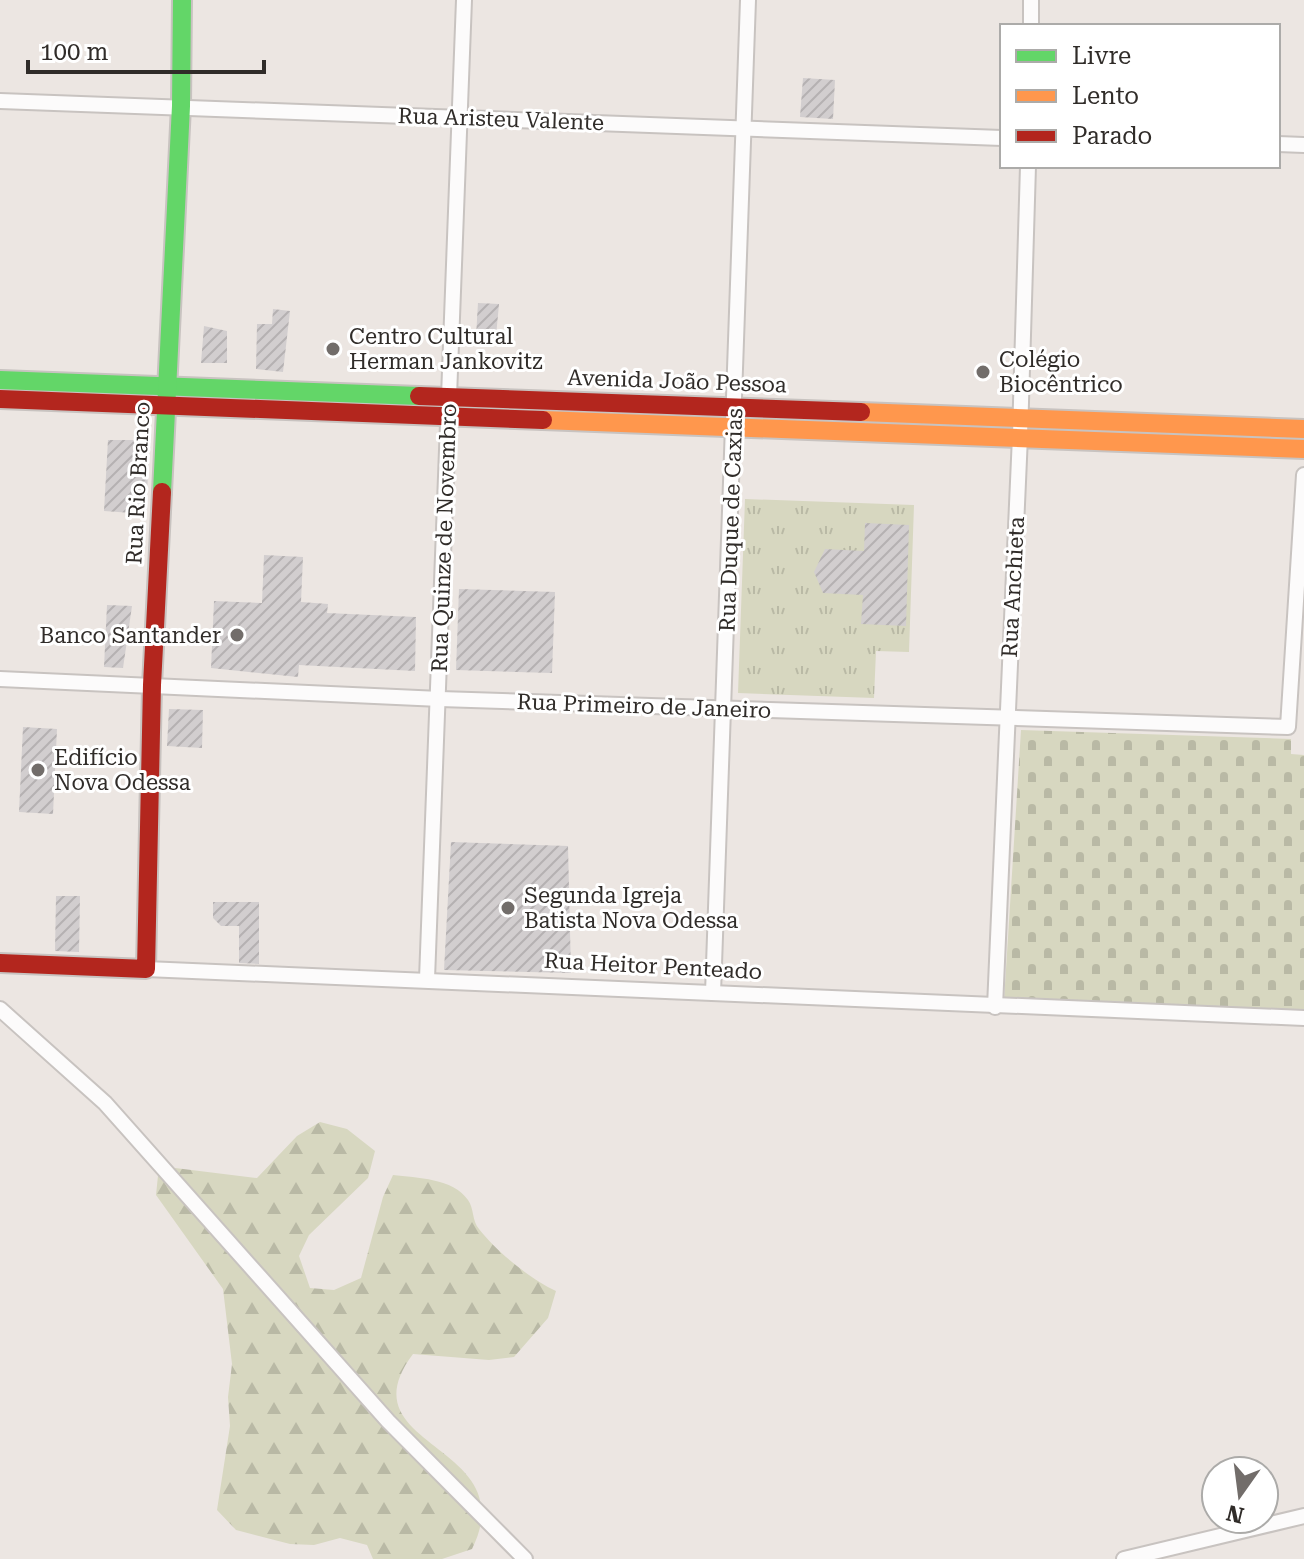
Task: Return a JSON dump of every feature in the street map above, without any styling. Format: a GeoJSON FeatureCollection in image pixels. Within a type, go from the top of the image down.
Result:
{"type":"FeatureCollection","features":[{"type":"Feature","properties":{"kind":"main road","name":"Rua Rio Branco"},"geometry":{"type":"LineString","coordinates":[[146,969],[152,685],[181,106],[182,0]]}},
{"type":"Feature","properties":{"kind":"main road","name":"Avenida João Pessoa"},"geometry":{"type":"LineString","coordinates":[[0,380],[100,394],[167,397],[305,401],[372,394],[590,401],[667,414]]}},
{"type":"Feature","properties":{"kind":"main road","name":"Avenida João Pessoa"},"geometry":{"type":"LineString","coordinates":[[0,399],[100,394]]}},
{"type":"Feature","properties":{"kind":"main road"},"geometry":{"type":"LineString","coordinates":[[371,413],[372,394]]}},
{"type":"Feature","properties":{"kind":"main road"},"geometry":{"type":"LineString","coordinates":[[511,418],[512,398]]}},
{"type":"Feature","properties":{"kind":"main road","name":"Avenida João Pessoa"},"geometry":{"type":"LineString","coordinates":[[305,401],[371,413],[589,420],[667,414],[1219,436],[1304,449]]}},
{"type":"Feature","properties":{"kind":"main road"},"geometry":{"type":"LineString","coordinates":[[589,420],[590,401]]}},
{"type":"Feature","properties":{"kind":"main road","name":"Avenida João Pessoa"},"geometry":{"type":"LineString","coordinates":[[1219,436],[1304,429]]}},
{"type":"Feature","properties":{"kind":"main road"},"geometry":{"type":"LineString","coordinates":[[0,980],[9,963]]}},
{"type":"Feature","properties":{"kind":"main road","name":"Rua Heitor Penteado"},"geometry":{"type":"LineString","coordinates":[[9,963],[146,969]]}},
{"type":"Feature","properties":{"kind":"street","name":"Rua Quinze de Novembro"},"geometry":{"type":"LineString","coordinates":[[427,979],[440,699],[464,0]]}},
{"type":"Feature","properties":{"kind":"street","name":"Rua Duque de Caxias"},"geometry":{"type":"LineString","coordinates":[[713,993],[736,416],[748,0]]}},
{"type":"Feature","properties":{"kind":"street"},"geometry":{"type":"LineString","coordinates":[[1031,0],[1031,24]]}},
{"type":"Feature","properties":{"kind":"street","name":"Rua Aristeu Valente"},"geometry":{"type":"LineString","coordinates":[[0,101],[745,126],[1000,138]]}},
{"type":"Feature","properties":{"kind":"street"},"geometry":{"type":"LineString","coordinates":[[1280,144],[1304,145]]}},
{"type":"Feature","properties":{"kind":"street","name":"Rua Anchieta"},"geometry":{"type":"LineString","coordinates":[[995,1007],[1028,168]]}},
{"type":"Feature","properties":{"kind":"street","name":"Rua Primeiro de Janeiro"},"geometry":{"type":"LineString","coordinates":[[0,679],[440,699],[1288,727],[1304,475]]}},
{"type":"Feature","properties":{"kind":"street","name":"Rua Heitor Penteado"},"geometry":{"type":"LineString","coordinates":[[146,969],[1304,1018]]}},
{"type":"Feature","properties":{"kind":"street"},"geometry":{"type":"LineString","coordinates":[[0,1009],[105,1103],[388,1421],[525,1559]]}},
{"type":"Feature","properties":{"kind":"street"},"geometry":{"type":"LineString","coordinates":[[1124,1559],[1304,1516]]}},
{"type":"Feature","properties":{"kind":"green space"},"geometry":{"type":"Polygon","coordinates":[[[745,499],[914,505],[909,652],[876,651],[874,698],[738,693],[745,499]]]}},
{"type":"Feature","properties":{"kind":"green space"},"geometry":{"type":"Polygon","coordinates":[[[1021,730],[1291,739],[1291,754],[1304,755],[1304,1010],[1004,1001],[1021,730]]]}},
{"type":"Feature","properties":{"kind":"green space"},"geometry":{"type":"Polygon","coordinates":[[[320,1122],[347,1129],[375,1151],[368,1178],[309,1235],[299,1256],[310,1288],[334,1290],[361,1278],[383,1197],[393,1175],[434,1180],[453,1187],[470,1203],[477,1226],[486,1237],[514,1264],[556,1291],[548,1318],[514,1357],[489,1360],[413,1354],[397,1385],[400,1410],[414,1429],[458,1465],[475,1487],[482,1514],[472,1549],[442,1559],[373,1559],[367,1545],[340,1538],[314,1545],[290,1544],[236,1530],[217,1510],[230,1426],[228,1397],[232,1364],[223,1289],[156,1195],[159,1166],[257,1178],[297,1136],[320,1122]]]}},
{"type":"Feature","properties":{"kind":"building"},"geometry":{"type":"Polygon","coordinates":[[[803,78],[835,80],[833,119],[800,117],[803,78]]]}},
{"type":"Feature","properties":{"kind":"building"},"geometry":{"type":"Polygon","coordinates":[[[478,303],[499,304],[496,336],[476,336],[478,303]]]}},
{"type":"Feature","properties":{"kind":"building"},"geometry":{"type":"Polygon","coordinates":[[[273,309],[290,311],[283,372],[256,369],[257,324],[272,324],[273,309]]]}},
{"type":"Feature","properties":{"kind":"building"},"geometry":{"type":"Polygon","coordinates":[[[204,326],[227,331],[227,363],[201,363],[204,326]]]}},
{"type":"Feature","properties":{"kind":"building"},"geometry":{"type":"Polygon","coordinates":[[[108,440],[137,440],[149,453],[146,514],[104,511],[108,440]]]}},
{"type":"Feature","properties":{"kind":"building"},"geometry":{"type":"Polygon","coordinates":[[[865,523],[909,525],[906,626],[861,624],[863,595],[823,593],[814,572],[825,549],[864,551],[865,523]]]}},
{"type":"Feature","properties":{"kind":"building"},"geometry":{"type":"Polygon","coordinates":[[[264,555],[303,557],[301,602],[328,604],[327,613],[416,617],[415,671],[299,665],[298,677],[211,668],[214,601],[262,603],[264,555]]]}},
{"type":"Feature","properties":{"kind":"building"},"geometry":{"type":"Polygon","coordinates":[[[459,589],[555,592],[552,673],[456,670],[459,589]]]}},
{"type":"Feature","properties":{"kind":"building"},"geometry":{"type":"Polygon","coordinates":[[[107,605],[132,606],[123,668],[104,667],[107,605]]]}},
{"type":"Feature","properties":{"kind":"building"},"geometry":{"type":"Polygon","coordinates":[[[169,709],[203,710],[202,748],[167,746],[169,709]]]}},
{"type":"Feature","properties":{"kind":"building","name":"Edifício Nova Odessa"},"geometry":{"type":"Polygon","coordinates":[[[23,727],[57,729],[53,814],[19,812],[23,727]]]}},
{"type":"Feature","properties":{"kind":"building","name":"Segunda Igreja Batista Nova Odessa"},"geometry":{"type":"Polygon","coordinates":[[[451,842],[568,846],[571,973],[444,970],[451,842]]]}},
{"type":"Feature","properties":{"kind":"building"},"geometry":{"type":"Polygon","coordinates":[[[56,896],[80,896],[79,952],[55,951],[56,896]]]}},
{"type":"Feature","properties":{"kind":"building"},"geometry":{"type":"Polygon","coordinates":[[[213,902],[259,902],[259,964],[239,963],[239,926],[221,926],[213,918],[213,902]]]}},
{"type":"Feature","properties":{"kind":"traffic: fast"},"geometry":{"type":"LineString","coordinates":[[162,492],[181,106],[182,0]]}},
{"type":"Feature","properties":{"kind":"traffic: fast"},"geometry":{"type":"LineString","coordinates":[[0,380],[419,396]]}},
{"type":"Feature","properties":{"kind":"traffic: slow"},"geometry":{"type":"LineString","coordinates":[[861,412],[1304,429]]}},
{"type":"Feature","properties":{"kind":"traffic: slow"},"geometry":{"type":"LineString","coordinates":[[543,420],[1304,449]]}},
{"type":"Feature","properties":{"kind":"traffic: jam"},"geometry":{"type":"LineString","coordinates":[[419,396],[861,412]]}},
{"type":"Feature","properties":{"kind":"traffic: jam"},"geometry":{"type":"LineString","coordinates":[[0,399],[543,420]]}},
{"type":"Feature","properties":{"kind":"traffic: jam"},"geometry":{"type":"LineString","coordinates":[[0,963],[146,969],[152,685],[162,492]]}},
{"type":"Feature","properties":{"kind":"place","name":"Centro Cultural Herman Jankovitz"},"geometry":{"type":"Point","coordinates":[333,349]}},
{"type":"Feature","properties":{"kind":"place","name":"Colégio Biocêntrico"},"geometry":{"type":"Point","coordinates":[983,372]}},
{"type":"Feature","properties":{"kind":"place","name":"Banco Santander"},"geometry":{"type":"Point","coordinates":[237,635]}},
{"type":"Feature","properties":{"kind":"place","name":"Edifício Nova Odessa"},"geometry":{"type":"Point","coordinates":[38,770]}},
{"type":"Feature","properties":{"kind":"place","name":"Segunda Igreja Batista Nova Odessa"},"geometry":{"type":"Point","coordinates":[508,908]}}]}
